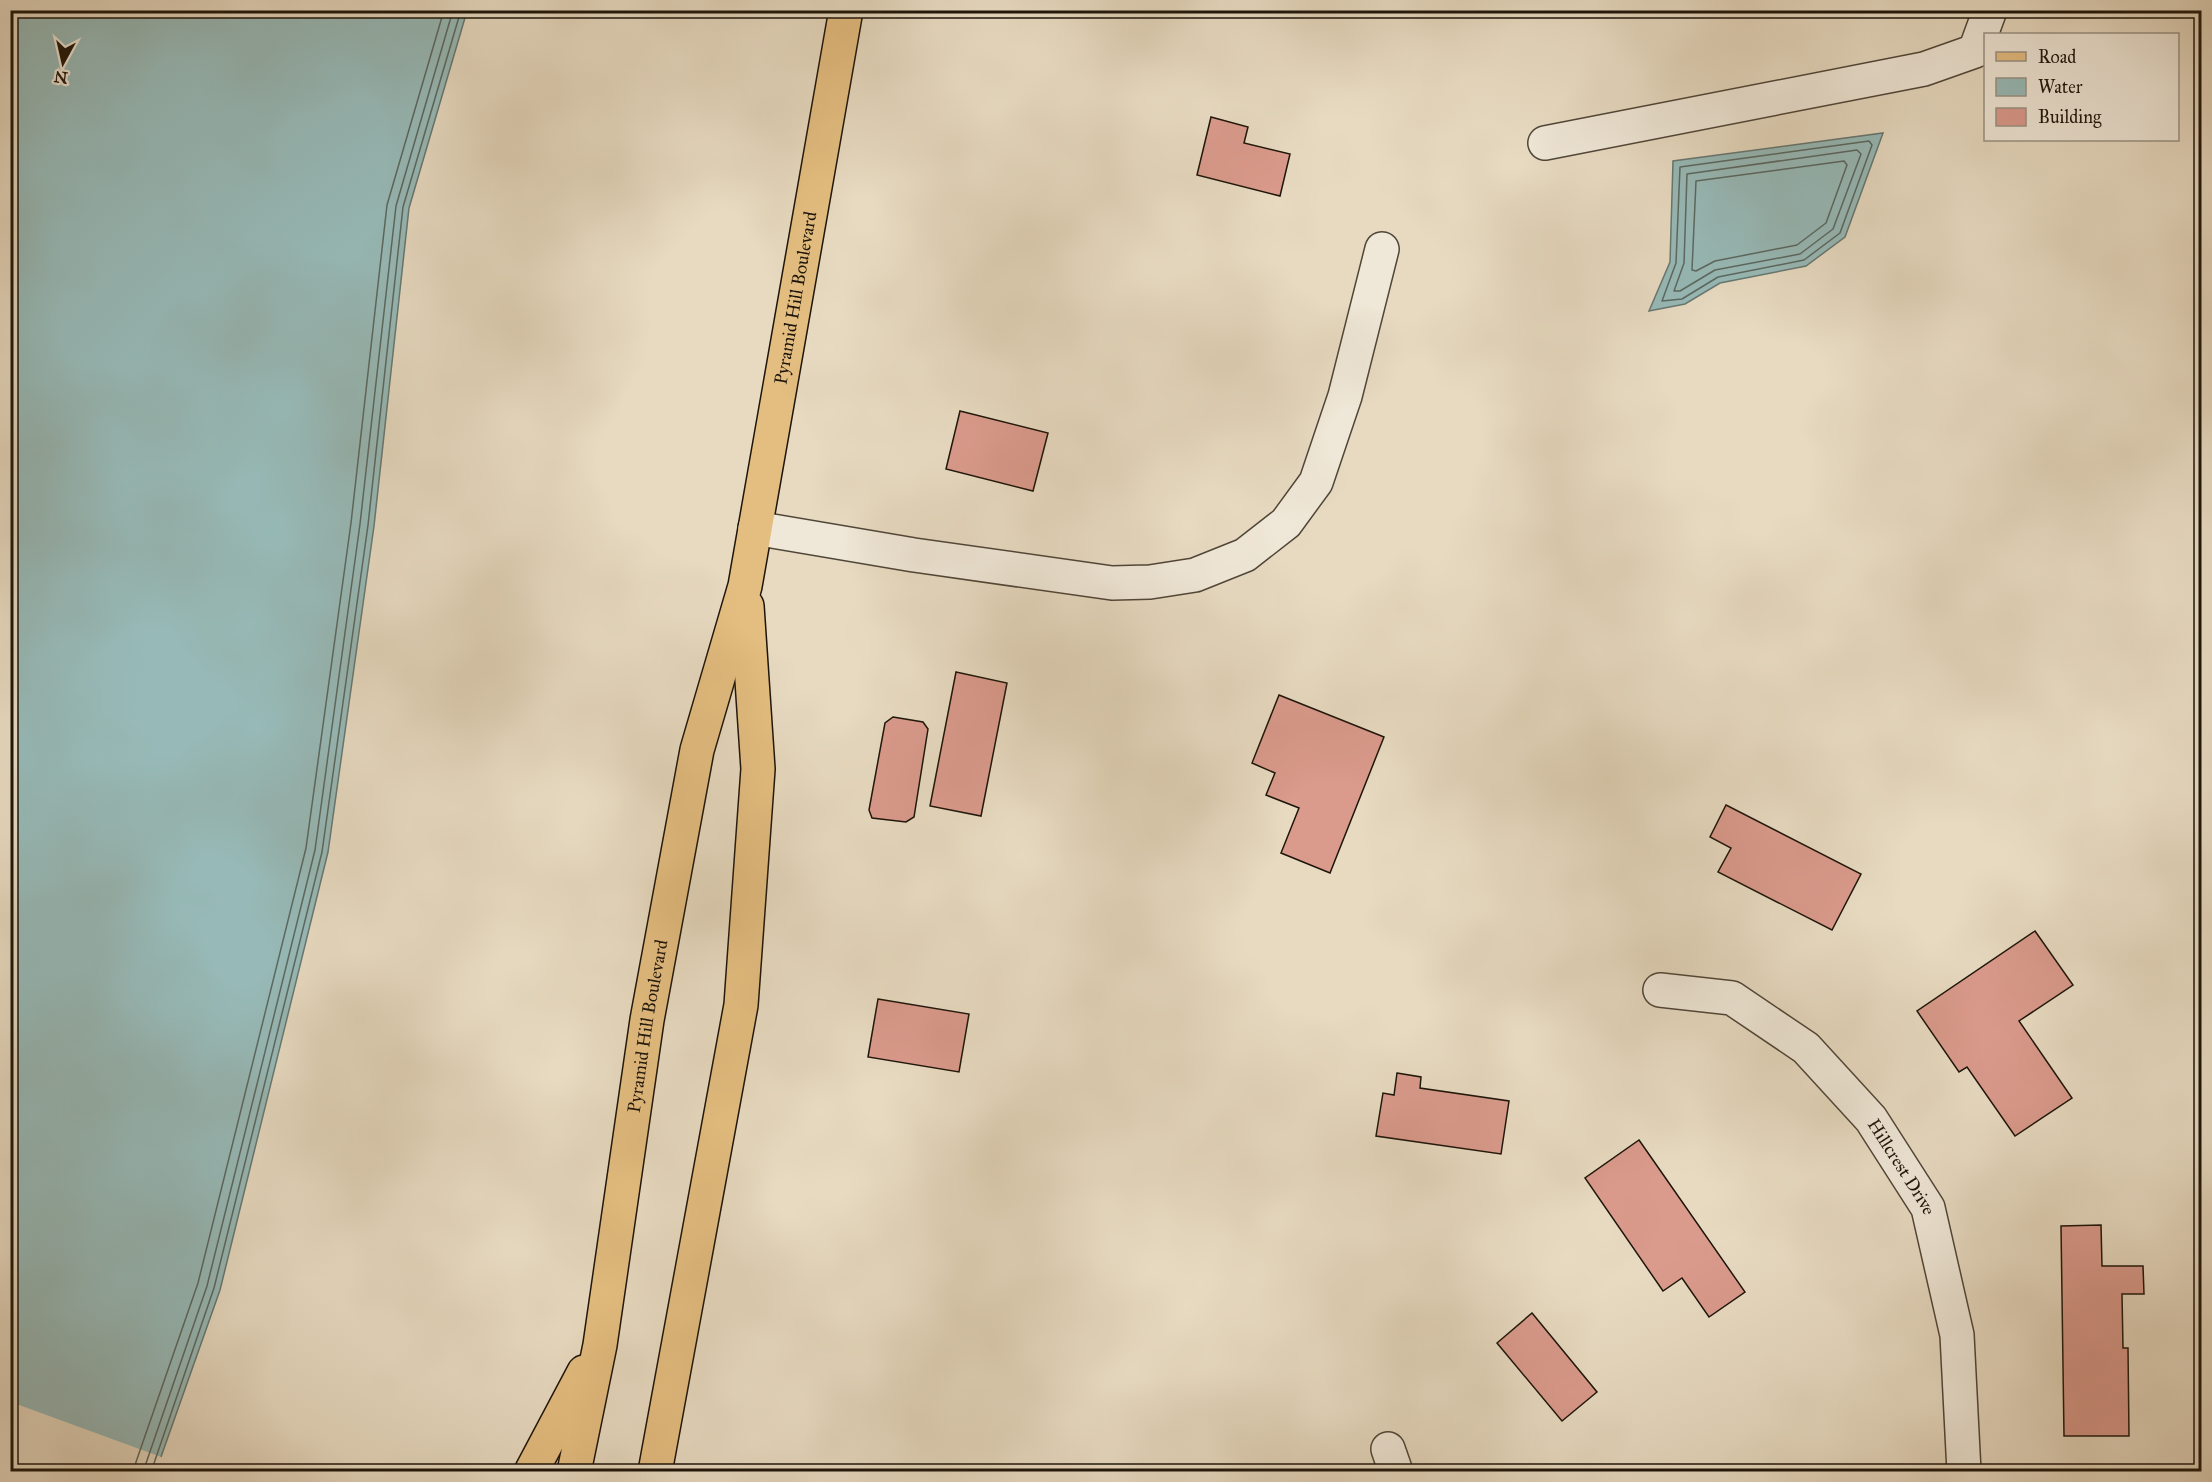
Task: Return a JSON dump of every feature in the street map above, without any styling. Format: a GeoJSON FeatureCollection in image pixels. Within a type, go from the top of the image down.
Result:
{"type":"FeatureCollection","features":[{"type":"Feature","properties":{"kind":"main road","name":"Pyramid Hill Boulevard"},"geometry":{"type":"LineString","coordinates":[[574,1472],[600,1345],[647,1020],[697,750],[745,586],[846,10]]}},
{"type":"Feature","properties":{"kind":"main road","name":"Pyramid Hill Boulevard"},"geometry":{"type":"LineString","coordinates":[[656,1472],[741,1005],[758,769],[745,586]]}},
{"type":"Feature","properties":{"kind":"main road"},"geometry":{"type":"LineString","coordinates":[[531,1472],[600,1345]]}},
{"type":"Feature","properties":{"kind":"street"},"geometry":{"type":"LineString","coordinates":[[1545,144],[1924,69],[1975,51],[1990,10]]}},
{"type":"Feature","properties":{"kind":"street"},"geometry":{"type":"LineString","coordinates":[[756,528],[914,555],[1112,583],[1150,582],[1195,575],[1245,555],[1286,523],[1316,482],[1345,396],[1382,249]]}},
{"type":"Feature","properties":{"kind":"street","name":"Hillcrest Drive"},"geometry":{"type":"LineString","coordinates":[[1660,990],[1732,998],[1806,1048],[1870,1119],[1928,1208],[1957,1335],[1964,1472]]}},
{"type":"Feature","properties":{"kind":"water"},"geometry":{"type":"Polygon","coordinates":[[[10,11],[467,11],[409,208],[374,526],[328,852],[220,1290],[156,1471],[11,1471],[10,11]]]}},
{"type":"Feature","properties":{"kind":"water"},"geometry":{"type":"Polygon","coordinates":[[[1883,133],[1845,237],[1806,266],[1720,283],[1685,304],[1649,311],[1670,262],[1673,161],[1883,133]]]}},
{"type":"Feature","properties":{"kind":"pier"},"geometry":{"type":"Polygon","coordinates":[[[11,1402],[164,1458],[159,1472],[11,1471],[11,1402]]]}},
{"type":"Feature","properties":{"kind":"building"},"geometry":{"type":"Polygon","coordinates":[[[1211,117],[1248,127],[1244,143],[1290,154],[1280,196],[1197,175],[1211,117]]]}},
{"type":"Feature","properties":{"kind":"building"},"geometry":{"type":"Polygon","coordinates":[[[960,411],[1048,433],[1033,491],[946,469],[960,411]]]}},
{"type":"Feature","properties":{"kind":"building"},"geometry":{"type":"Polygon","coordinates":[[[956,672],[1007,683],[981,816],[930,806],[956,672]]]}},
{"type":"Feature","properties":{"kind":"building"},"geometry":{"type":"Polygon","coordinates":[[[1279,695],[1384,737],[1330,873],[1281,853],[1299,808],[1266,795],[1275,773],[1252,763],[1279,695]]]}},
{"type":"Feature","properties":{"kind":"building"},"geometry":{"type":"Polygon","coordinates":[[[893,717],[923,722],[928,729],[914,817],[906,822],[872,818],[869,810],[885,723],[893,717]]]}},
{"type":"Feature","properties":{"kind":"building"},"geometry":{"type":"Polygon","coordinates":[[[1726,805],[1861,874],[1832,930],[1718,872],[1731,848],[1710,837],[1726,805]]]}},
{"type":"Feature","properties":{"kind":"building"},"geometry":{"type":"Polygon","coordinates":[[[2035,931],[2073,985],[2019,1021],[2072,1098],[2015,1136],[1967,1067],[1959,1072],[1917,1011],[2035,931]]]}},
{"type":"Feature","properties":{"kind":"building"},"geometry":{"type":"Polygon","coordinates":[[[878,999],[969,1014],[959,1072],[868,1057],[878,999]]]}},
{"type":"Feature","properties":{"kind":"building"},"geometry":{"type":"Polygon","coordinates":[[[1397,1073],[1421,1077],[1420,1088],[1509,1101],[1501,1154],[1376,1136],[1383,1093],[1394,1095],[1397,1073]]]}},
{"type":"Feature","properties":{"kind":"building"},"geometry":{"type":"Polygon","coordinates":[[[1639,1140],[1745,1292],[1709,1317],[1682,1278],[1663,1291],[1585,1178],[1639,1140]]]}},
{"type":"Feature","properties":{"kind":"building"},"geometry":{"type":"Polygon","coordinates":[[[2101,1225],[2102,1266],[2143,1266],[2144,1294],[2122,1294],[2123,1348],[2128,1348],[2129,1436],[2064,1436],[2061,1226],[2101,1225]]]}},
{"type":"Feature","properties":{"kind":"building"},"geometry":{"type":"Polygon","coordinates":[[[1532,1313],[1597,1392],[1562,1421],[1497,1343],[1532,1313]]]}}]}
